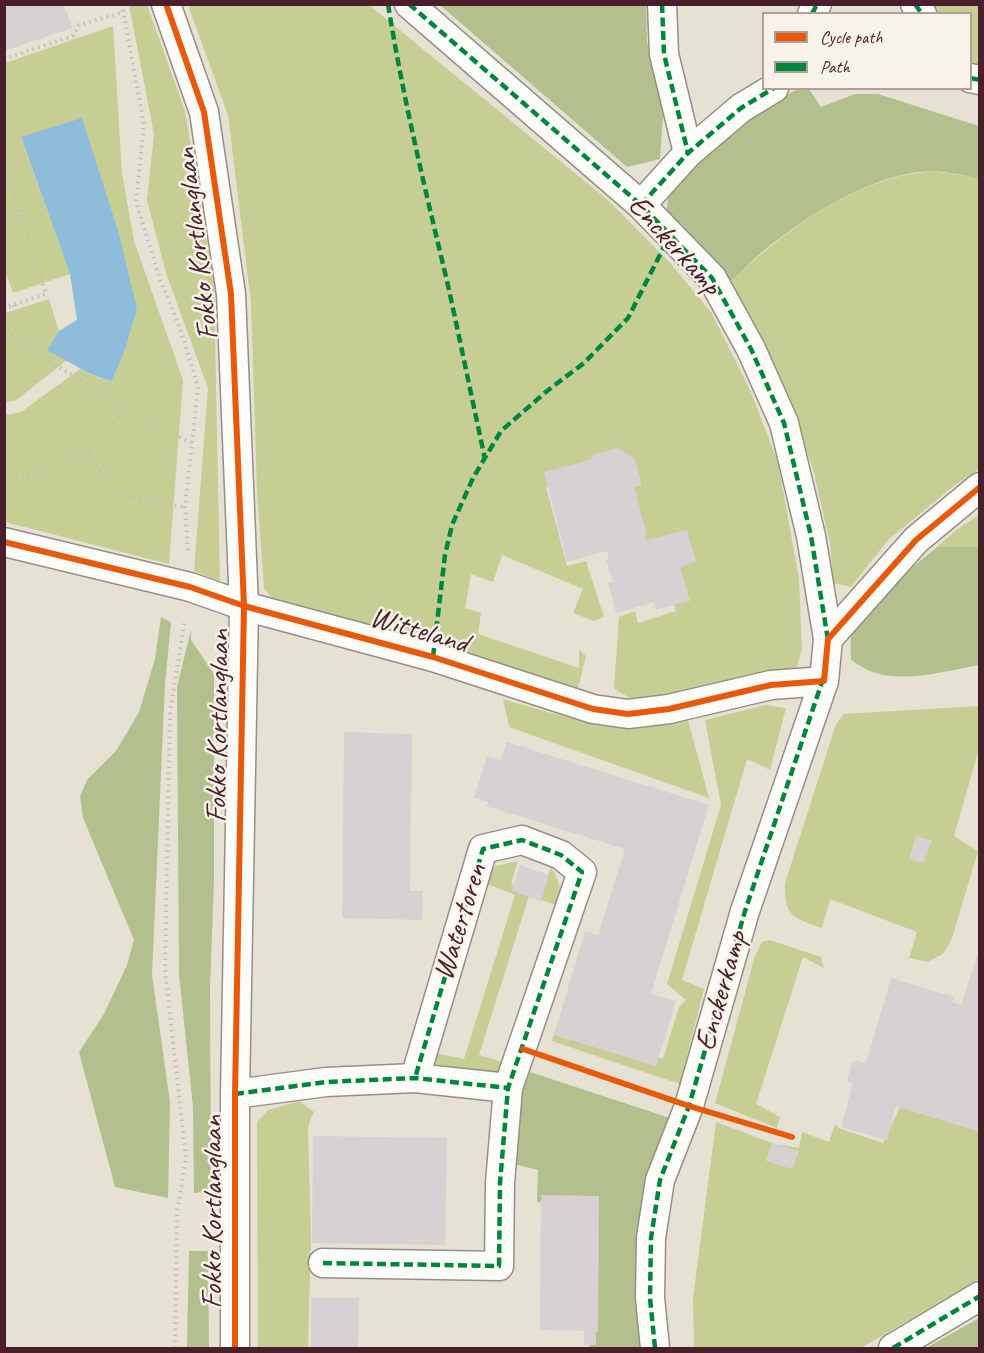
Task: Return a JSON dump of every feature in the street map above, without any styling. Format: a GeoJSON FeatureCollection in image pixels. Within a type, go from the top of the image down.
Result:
{"type":"FeatureCollection","features":[{"type":"Feature","properties":{"kind":"street","name":"Fokko Kortlanglaan"},"geometry":{"type":"LineString","coordinates":[[166,4],[204,112],[231,294],[244,606],[235,1094],[235,1348]]}},
{"type":"Feature","properties":{"kind":"street","name":"Enckerkamp"},"geometry":{"type":"LineString","coordinates":[[409,4],[641,205],[712,278],[751,350],[784,423],[811,536],[828,639],[824,681],[745,911],[689,1106],[660,1180],[651,1238],[650,1298],[655,1348]]}},
{"type":"Feature","properties":{"kind":"street"},"geometry":{"type":"LineString","coordinates":[[662,4],[664,54],[688,153]]}},
{"type":"Feature","properties":{"kind":"street"},"geometry":{"type":"LineString","coordinates":[[641,205],[688,153],[741,108],[771,90]]}},
{"type":"Feature","properties":{"kind":"street"},"geometry":{"type":"LineString","coordinates":[[828,639],[916,540],[980,487]]}},
{"type":"Feature","properties":{"kind":"street","name":"Witteland"},"geometry":{"type":"LineString","coordinates":[[4,542],[190,587],[244,606],[433,657],[593,709],[628,714],[669,709],[771,685],[824,681]]}},
{"type":"Feature","properties":{"kind":"street","name":"Watertoren"},"geometry":{"type":"LineString","coordinates":[[323,1263],[499,1266],[500,1183],[508,1088],[582,872],[561,855],[522,840],[483,849],[415,1078]]}},
{"type":"Feature","properties":{"kind":"street"},"geometry":{"type":"LineString","coordinates":[[235,1094],[326,1082],[415,1078],[508,1088]]}},
{"type":"Feature","properties":{"kind":"street"},"geometry":{"type":"LineString","coordinates":[[893,1348],[980,1296]]}},
{"type":"Feature","properties":{"kind":"path"},"geometry":{"type":"LineString","coordinates":[[122,4],[144,125],[136,202],[198,387],[185,507],[190,587],[171,711],[165,969],[186,1158],[177,1212],[175,1348]]}},
{"type":"Feature","properties":{"kind":"path"},"geometry":{"type":"LineString","coordinates":[[4,59],[73,36],[79,25],[124,12]]}},
{"type":"Feature","properties":{"kind":"path"},"geometry":{"type":"LineString","coordinates":[[4,164],[46,294],[4,308]]}},
{"type":"Feature","properties":{"kind":"path"},"geometry":{"type":"LineString","coordinates":[[14,305],[17,326],[8,338],[191,442]]}},
{"type":"Feature","properties":{"kind":"path"},"geometry":{"type":"LineString","coordinates":[[4,480],[34,476],[87,449],[107,432],[126,406]]}},
{"type":"Feature","properties":{"kind":"path"},"geometry":{"type":"LineString","coordinates":[[87,449],[115,494],[185,507]]}},
{"type":"Feature","properties":{"kind":"green space"},"geometry":{"type":"Polygon","coordinates":[[[129,5],[147,5],[185,111],[214,284],[220,581],[194,571],[208,388],[166,273],[147,200],[154,134],[129,5]]]}},
{"type":"Feature","properties":{"kind":"green space"},"geometry":{"type":"Polygon","coordinates":[[[188,5],[369,5],[609,201],[670,263],[711,312],[750,390],[778,462],[799,579],[802,649],[797,667],[666,696],[630,698],[614,689],[619,617],[635,611],[638,623],[676,611],[657,540],[638,545],[619,462],[546,486],[567,566],[586,561],[604,617],[594,621],[573,613],[583,589],[502,555],[493,582],[471,574],[465,608],[481,613],[478,634],[579,668],[579,649],[586,656],[577,692],[331,619],[272,598],[264,588],[257,492],[251,303],[228,115],[188,5]]]}},
{"type":"Feature","properties":{"kind":"green space"},"geometry":{"type":"Polygon","coordinates":[[[440,5],[646,5],[647,42],[663,114],[660,159],[627,167],[440,5]]]}},
{"type":"Feature","properties":{"kind":"green space"},"geometry":{"type":"Polygon","coordinates":[[[930,5],[979,5],[979,72],[972,68],[972,12],[935,12],[930,5]]]}},
{"type":"Feature","properties":{"kind":"green space"},"geometry":{"type":"Polygon","coordinates":[[[113,26],[122,173],[134,241],[183,380],[169,564],[5,522],[5,415],[21,412],[80,369],[112,381],[126,347],[137,309],[21,138],[70,274],[13,293],[5,271],[5,63],[113,26]]]}},
{"type":"Feature","properties":{"kind":"green space"},"geometry":{"type":"Polygon","coordinates":[[[796,90],[810,90],[821,107],[855,94],[878,94],[979,126],[979,178],[934,171],[892,177],[871,185],[830,205],[793,229],[764,250],[731,281],[666,214],[668,199],[686,174],[717,143],[761,108],[796,90]]]}},
{"type":"Feature","properties":{"kind":"green space"},"geometry":{"type":"Polygon","coordinates":[[[933,171],[979,178],[979,469],[955,485],[888,540],[851,587],[833,583],[830,543],[813,469],[793,412],[731,281],[786,234],[826,207],[893,178],[933,171]]]}},
{"type":"Feature","properties":{"kind":"green space"},"geometry":{"type":"Polygon","coordinates":[[[49,299],[59,331],[47,350],[67,360],[15,401],[5,402],[5,313],[49,299]]]}},
{"type":"Feature","properties":{"kind":"green space"},"geometry":{"type":"Polygon","coordinates":[[[979,515],[979,547],[937,547],[955,531],[979,515]]]}},
{"type":"Feature","properties":{"kind":"green space"},"geometry":{"type":"Polygon","coordinates":[[[937,547],[979,547],[979,665],[926,675],[898,676],[872,672],[851,660],[851,637],[855,625],[864,613],[888,588],[937,547]]]}},
{"type":"Feature","properties":{"kind":"green space"},"geometry":{"type":"Polygon","coordinates":[[[161,617],[171,622],[165,684],[152,975],[170,1102],[168,1198],[115,1187],[79,1052],[104,1014],[127,965],[134,940],[83,818],[80,796],[87,780],[116,751],[139,712],[155,659],[161,617]]]}},
{"type":"Feature","properties":{"kind":"green space"},"geometry":{"type":"Polygon","coordinates":[[[191,630],[191,640],[214,674],[214,880],[210,988],[211,1191],[194,1193],[193,1107],[179,974],[177,687],[191,630]]]}},
{"type":"Feature","properties":{"kind":"green space"},"geometry":{"type":"Polygon","coordinates":[[[503,699],[556,714],[609,724],[651,725],[688,720],[709,798],[509,727],[503,699]]]}},
{"type":"Feature","properties":{"kind":"green space"},"geometry":{"type":"Polygon","coordinates":[[[766,705],[786,708],[770,770],[747,759],[682,980],[704,989],[680,1084],[552,1041],[559,1018],[663,1059],[679,1007],[686,1000],[667,984],[721,805],[705,720],[766,705]]]}},
{"type":"Feature","properties":{"kind":"green space"},"geometry":{"type":"Polygon","coordinates":[[[979,706],[979,749],[954,836],[978,851],[952,938],[943,954],[927,962],[909,958],[917,932],[830,899],[822,928],[792,914],[786,903],[785,883],[836,724],[844,714],[979,706]]]}},
{"type":"Feature","properties":{"kind":"green space"},"geometry":{"type":"Polygon","coordinates":[[[518,861],[511,884],[542,893],[551,867],[559,886],[560,901],[559,906],[529,896],[479,1055],[506,1063],[505,1074],[445,1072],[436,1063],[435,1053],[464,1059],[515,895],[487,884],[490,870],[496,866],[518,861]]]}},
{"type":"Feature","properties":{"kind":"green space"},"geometry":{"type":"Polygon","coordinates":[[[770,940],[821,957],[824,968],[803,957],[756,1104],[780,1117],[777,1128],[715,1103],[755,956],[762,942],[770,940]]]}},
{"type":"Feature","properties":{"kind":"green space"},"geometry":{"type":"Polygon","coordinates":[[[530,1072],[673,1119],[656,1348],[589,1348],[592,1204],[537,1202],[538,1170],[510,1163],[518,1104],[530,1072]]]}},
{"type":"Feature","properties":{"kind":"green space"},"geometry":{"type":"Polygon","coordinates":[[[299,1101],[314,1112],[308,1130],[311,1238],[308,1348],[258,1348],[257,1122],[268,1110],[299,1101]]]}},
{"type":"Feature","properties":{"kind":"green space"},"geometry":{"type":"Polygon","coordinates":[[[900,1107],[979,1131],[979,1279],[861,1348],[694,1348],[693,1298],[716,1122],[775,1144],[799,1148],[802,1132],[829,1142],[835,1124],[841,1129],[883,1143],[900,1107]]]}},
{"type":"Feature","properties":{"kind":"green space"},"geometry":{"type":"Polygon","coordinates":[[[189,1251],[208,1251],[209,1348],[187,1348],[189,1251]]]}},
{"type":"Feature","properties":{"kind":"green space"},"geometry":{"type":"Polygon","coordinates":[[[979,1318],[979,1348],[926,1348],[979,1318]]]}},
{"type":"Feature","properties":{"kind":"water"},"geometry":{"type":"Polygon","coordinates":[[[82,118],[119,234],[137,309],[126,347],[112,381],[87,372],[47,350],[59,331],[77,320],[70,274],[21,137],[82,118]]]}},
{"type":"Feature","properties":{"kind":"building"},"geometry":{"type":"Polygon","coordinates":[[[4,4],[64,4],[72,28],[4,51],[4,4]]]}},
{"type":"Feature","properties":{"kind":"building"},"geometry":{"type":"Polygon","coordinates":[[[617,448],[635,459],[642,485],[634,487],[647,535],[644,536],[646,540],[687,530],[696,562],[680,567],[690,601],[656,609],[654,602],[616,613],[608,583],[613,582],[606,560],[609,559],[607,551],[567,562],[544,472],[593,459],[592,455],[617,448]]]}},
{"type":"Feature","properties":{"kind":"building"},"geometry":{"type":"Polygon","coordinates":[[[344,732],[412,734],[410,891],[423,891],[422,920],[342,918],[344,732]]]}},
{"type":"Feature","properties":{"kind":"building"},"geometry":{"type":"Polygon","coordinates":[[[507,742],[709,805],[651,994],[676,1001],[656,1066],[554,1035],[585,931],[598,935],[625,849],[486,806],[488,802],[474,798],[487,756],[501,760],[507,742]]]}},
{"type":"Feature","properties":{"kind":"building"},"geometry":{"type":"Polygon","coordinates":[[[916,836],[932,840],[924,863],[909,859],[916,836]]]}},
{"type":"Feature","properties":{"kind":"building"},"geometry":{"type":"Polygon","coordinates":[[[520,865],[549,875],[541,901],[512,891],[520,865]]]}},
{"type":"Feature","properties":{"kind":"building"},"geometry":{"type":"Polygon","coordinates":[[[980,946],[980,1132],[896,1106],[887,1140],[844,1128],[842,1124],[853,1083],[847,1081],[852,1063],[856,1060],[866,1063],[891,978],[954,997],[952,1002],[961,1005],[980,946]]]}},
{"type":"Feature","properties":{"kind":"building"},"geometry":{"type":"Polygon","coordinates":[[[313,1136],[447,1138],[445,1245],[312,1243],[313,1136]]]}},
{"type":"Feature","properties":{"kind":"building"},"geometry":{"type":"Polygon","coordinates":[[[772,1143],[799,1151],[792,1169],[766,1161],[772,1143]]]}},
{"type":"Feature","properties":{"kind":"building"},"geometry":{"type":"Polygon","coordinates":[[[541,1195],[599,1196],[596,1345],[584,1345],[584,1331],[540,1330],[541,1195]]]}},
{"type":"Feature","properties":{"kind":"building"},"geometry":{"type":"Polygon","coordinates":[[[311,1298],[359,1298],[358,1348],[311,1348],[311,1298]]]}},
{"type":"Feature","properties":{"kind":"marked path"},"geometry":{"type":"LineString","coordinates":[[388,4],[407,109],[485,459]]}},
{"type":"Feature","properties":{"kind":"marked path"},"geometry":{"type":"LineString","coordinates":[[409,4],[641,205],[712,278],[751,349],[784,423],[811,536],[828,640]]}},
{"type":"Feature","properties":{"kind":"marked path"},"geometry":{"type":"LineString","coordinates":[[662,4],[664,54],[688,153]]}},
{"type":"Feature","properties":{"kind":"marked path"},"geometry":{"type":"LineString","coordinates":[[813,12],[817,4]]}},
{"type":"Feature","properties":{"kind":"marked path"},"geometry":{"type":"LineString","coordinates":[[915,4],[921,12]]}},
{"type":"Feature","properties":{"kind":"marked path"},"geometry":{"type":"LineString","coordinates":[[972,78],[980,80]]}},
{"type":"Feature","properties":{"kind":"marked path"},"geometry":{"type":"LineString","coordinates":[[641,205],[688,153],[741,108],[771,90]]}},
{"type":"Feature","properties":{"kind":"marked path"},"geometry":{"type":"LineString","coordinates":[[433,657],[445,555],[452,525],[473,478],[501,431],[584,363],[628,318],[670,235]]}},
{"type":"Feature","properties":{"kind":"marked path"},"geometry":{"type":"LineString","coordinates":[[655,1348],[650,1298],[651,1238],[660,1180],[689,1106],[745,911],[824,676]]}},
{"type":"Feature","properties":{"kind":"marked path"},"geometry":{"type":"LineString","coordinates":[[323,1263],[499,1266],[500,1183],[508,1088],[582,872],[561,855],[522,840],[483,849],[415,1078]]}},
{"type":"Feature","properties":{"kind":"marked path"},"geometry":{"type":"LineString","coordinates":[[235,1094],[326,1082],[415,1078],[508,1088]]}},
{"type":"Feature","properties":{"kind":"marked path"},"geometry":{"type":"LineString","coordinates":[[893,1348],[980,1296]]}},
{"type":"Feature","properties":{"kind":"cycle path"},"geometry":{"type":"LineString","coordinates":[[166,4],[204,112],[231,294],[244,606],[235,1094],[235,1348]]}},
{"type":"Feature","properties":{"kind":"cycle path"},"geometry":{"type":"LineString","coordinates":[[4,542],[190,587],[244,606],[433,657],[593,709],[628,714],[669,709],[771,685],[824,681],[828,639],[916,540],[980,487]]}},
{"type":"Feature","properties":{"kind":"cycle path"},"geometry":{"type":"LineString","coordinates":[[523,1049],[689,1106],[792,1137]]}}]}
